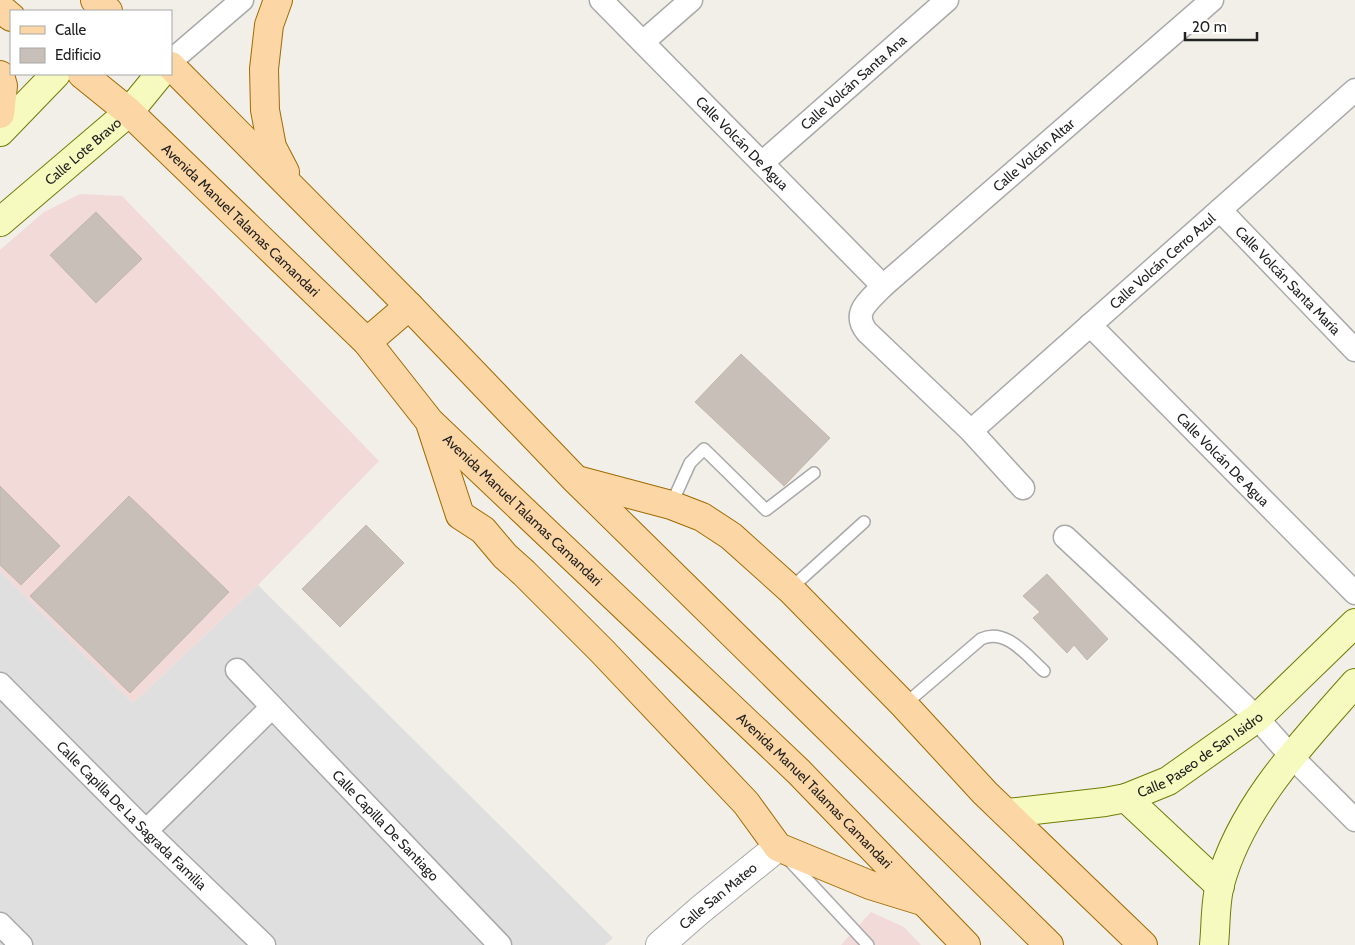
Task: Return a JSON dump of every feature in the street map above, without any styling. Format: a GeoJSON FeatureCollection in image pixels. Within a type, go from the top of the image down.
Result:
{"type":"FeatureCollection","features":[{"type":"Feature","properties":{"kind":"main road"},"geometry":{"type":"LineString","coordinates":[[95,0],[107,10]]}},
{"type":"Feature","properties":{"kind":"main road"},"geometry":{"type":"LineString","coordinates":[[278,0],[269,24],[264,69],[265,110],[272,147],[295,191]]}},
{"type":"Feature","properties":{"kind":"main road"},"geometry":{"type":"LineString","coordinates":[[0,8],[10,16]]}},
{"type":"Feature","properties":{"kind":"main road"},"geometry":{"type":"LineString","coordinates":[[172,67],[409,306],[576,480],[1049,945]]}},
{"type":"Feature","properties":{"kind":"main road"},"geometry":{"type":"LineString","coordinates":[[0,75],[2,86],[0,114]]}},
{"type":"Feature","properties":{"kind":"main road"},"geometry":{"type":"LineString","coordinates":[[0,132],[55,75]]}},
{"type":"Feature","properties":{"kind":"main road","name":"Avenida Manuel Talamas Camandari"},"geometry":{"type":"LineString","coordinates":[[83,75],[129,112],[367,342],[430,422],[799,772],[966,945]]}},
{"type":"Feature","properties":{"kind":"main road","name":"Calle Lote Bravo"},"geometry":{"type":"LineString","coordinates":[[0,222],[129,112],[159,75]]}},
{"type":"Feature","properties":{"kind":"main road"},"geometry":{"type":"LineString","coordinates":[[367,342],[409,306]]}},
{"type":"Feature","properties":{"kind":"main road"},"geometry":{"type":"LineString","coordinates":[[430,422],[460,515],[483,530],[505,556],[602,650],[746,803],[778,847],[870,885],[925,902]]}},
{"type":"Feature","properties":{"kind":"main road"},"geometry":{"type":"LineString","coordinates":[[576,480],[671,505],[702,517],[731,536],[790,589],[904,705],[985,793],[1143,945]]}},
{"type":"Feature","properties":{"kind":"main road","name":"Calle Paseo de San Isidro"},"geometry":{"type":"LineString","coordinates":[[1008,814],[1126,798],[1168,781],[1257,718],[1355,623]]}},
{"type":"Feature","properties":{"kind":"main road"},"geometry":{"type":"LineString","coordinates":[[1214,945],[1220,886],[1228,861],[1247,820],[1291,756],[1355,684]]}},
{"type":"Feature","properties":{"kind":"main road"},"geometry":{"type":"LineString","coordinates":[[1126,798],[1220,886]]}},
{"type":"Feature","properties":{"kind":"street"},"geometry":{"type":"LineString","coordinates":[[172,60],[242,0]]}},
{"type":"Feature","properties":{"kind":"street","name":"Calle Volcán De Agua"},"geometry":{"type":"LineString","coordinates":[[601,0],[883,286]]}},
{"type":"Feature","properties":{"kind":"street"},"geometry":{"type":"LineString","coordinates":[[643,42],[691,0]]}},
{"type":"Feature","properties":{"kind":"street","name":"Calle Volcán Santa Ana"},"geometry":{"type":"LineString","coordinates":[[762,163],[947,0]]}},
{"type":"Feature","properties":{"kind":"street","name":"Calle Volcán Altar"},"geometry":{"type":"LineString","coordinates":[[971,431],[867,332],[861,324],[860,314],[865,305],[883,286],[1212,0]]}},
{"type":"Feature","properties":{"kind":"street","name":"Calle Volcán Cerro Azul"},"geometry":{"type":"LineString","coordinates":[[971,431],[1220,210],[1352,98]]}},
{"type":"Feature","properties":{"kind":"street","name":"Calle Volcán Santa María"},"geometry":{"type":"LineString","coordinates":[[1220,210],[1355,350]]}},
{"type":"Feature","properties":{"kind":"street","name":"Calle Volcán De Agua"},"geometry":{"type":"LineString","coordinates":[[1090,325],[1355,593]]}},
{"type":"Feature","properties":{"kind":"street"},"geometry":{"type":"LineString","coordinates":[[971,431],[1023,488]]}},
{"type":"Feature","properties":{"kind":"street"},"geometry":{"type":"LineString","coordinates":[[1065,537],[1257,718],[1291,756],[1355,820]]}},
{"type":"Feature","properties":{"kind":"street","name":"Calle Capilla De Santiago"},"geometry":{"type":"LineString","coordinates":[[237,670],[491,942]]}},
{"type":"Feature","properties":{"kind":"street","name":"Calle Capilla De La Sagrada Familia"},"geometry":{"type":"LineString","coordinates":[[0,684],[146,831],[264,945]]}},
{"type":"Feature","properties":{"kind":"street"},"geometry":{"type":"LineString","coordinates":[[146,831],[272,707]]}},
{"type":"Feature","properties":{"kind":"street","name":"Calle San Mateo"},"geometry":{"type":"LineString","coordinates":[[660,945],[778,847]]}},
{"type":"Feature","properties":{"kind":"street"},"geometry":{"type":"LineString","coordinates":[[0,924],[20,945]]}},
{"type":"Feature","properties":{"kind":"lane"},"geometry":{"type":"LineString","coordinates":[[671,505],[690,463],[704,449],[766,510],[814,474]]}},
{"type":"Feature","properties":{"kind":"lane"},"geometry":{"type":"LineString","coordinates":[[790,589],[864,522]]}},
{"type":"Feature","properties":{"kind":"lane"},"geometry":{"type":"LineString","coordinates":[[904,705],[982,639],[990,635],[1000,636],[1012,642],[1044,671]]}},
{"type":"Feature","properties":{"kind":"lane"},"geometry":{"type":"LineString","coordinates":[[778,847],[868,945]]}},
{"type":"Feature","properties":{"kind":"shaded area"},"geometry":{"type":"Polygon","coordinates":[[[80,194],[122,196],[379,461],[258,585],[133,703],[0,571],[0,250],[44,212],[80,194]]]}},
{"type":"Feature","properties":{"kind":"shaded area"},"geometry":{"type":"Polygon","coordinates":[[[0,571],[133,703],[258,585],[613,938],[605,945],[0,945],[0,571]]]}},
{"type":"Feature","properties":{"kind":"shaded area"},"geometry":{"type":"Polygon","coordinates":[[[871,912],[904,927],[921,945],[841,945],[871,912]]]}},
{"type":"Feature","properties":{"kind":"building"},"geometry":{"type":"Polygon","coordinates":[[[96,212],[142,259],[96,303],[50,255],[96,212]]]}},
{"type":"Feature","properties":{"kind":"building"},"geometry":{"type":"Polygon","coordinates":[[[741,354],[830,438],[784,486],[695,402],[741,354]]]}},
{"type":"Feature","properties":{"kind":"building"},"geometry":{"type":"Polygon","coordinates":[[[0,486],[60,546],[21,585],[0,565],[0,486]]]}},
{"type":"Feature","properties":{"kind":"building"},"geometry":{"type":"Polygon","coordinates":[[[129,496],[229,592],[130,693],[30,596],[129,496]]]}},
{"type":"Feature","properties":{"kind":"building"},"geometry":{"type":"Polygon","coordinates":[[[366,525],[404,563],[340,627],[302,589],[366,525]]]}},
{"type":"Feature","properties":{"kind":"building"},"geometry":{"type":"Polygon","coordinates":[[[1047,574],[1108,639],[1087,660],[1074,645],[1067,653],[1033,618],[1040,612],[1023,596],[1047,574]]]}}]}
